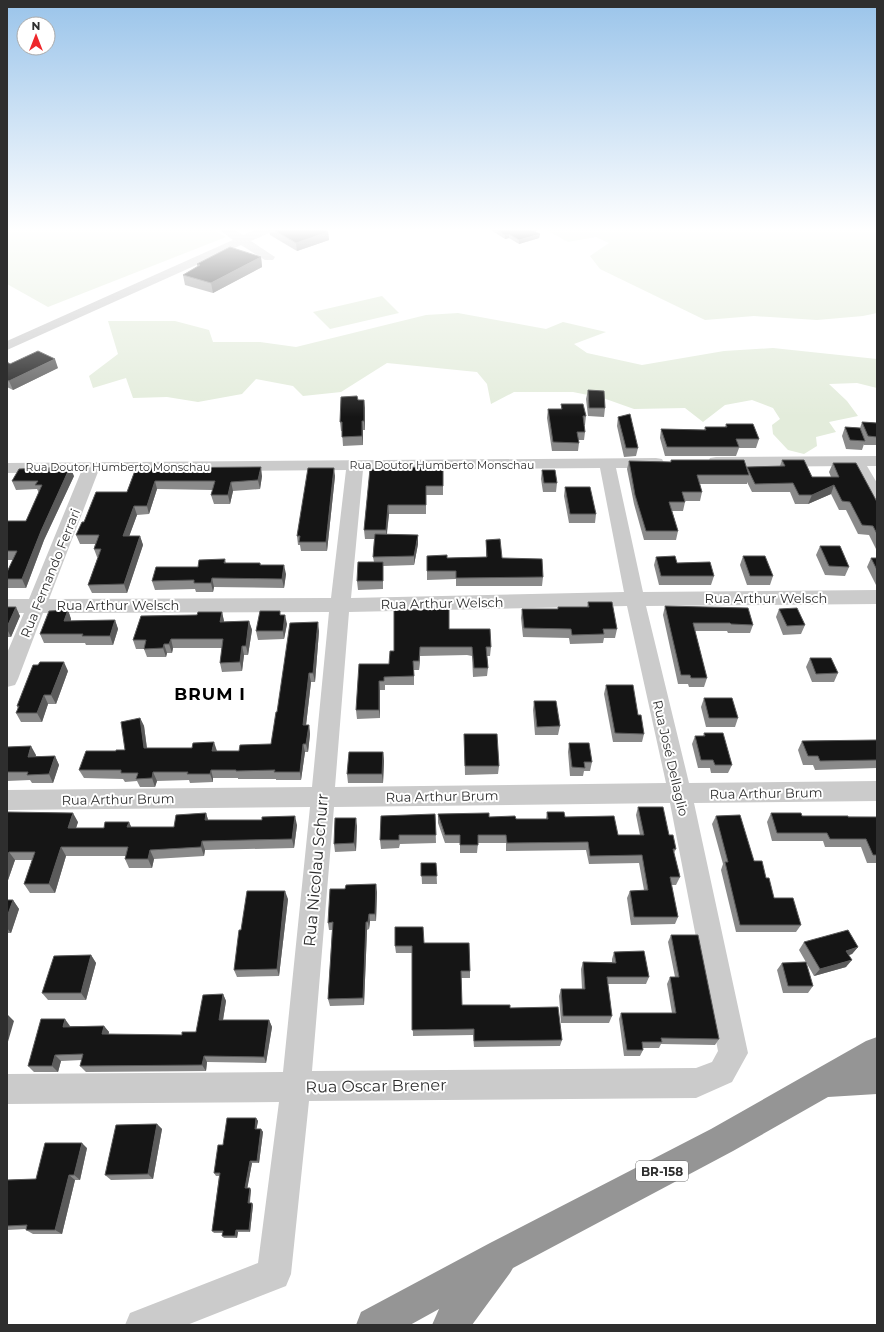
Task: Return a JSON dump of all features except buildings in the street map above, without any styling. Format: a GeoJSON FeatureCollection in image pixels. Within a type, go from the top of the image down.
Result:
{"type":"FeatureCollection","features":[{"type":"Feature","properties":{"kind":"highway","name":"BR-158"},"geometry":{"type":"LineString","coordinates":[[374,1325],[502,1255],[722,1140],[877,1052]]}},
{"type":"Feature","properties":{"kind":"highway"},"geometry":{"type":"LineString","coordinates":[[821,1084],[877,1078]]}},
{"type":"Feature","properties":{"kind":"highway"},"geometry":{"type":"LineString","coordinates":[[450,1325],[502,1255]]}},
{"type":"Feature","properties":{"kind":"street"},"geometry":{"type":"LineString","coordinates":[[7,346],[126,292]]}},
{"type":"Feature","properties":{"kind":"street"},"geometry":{"type":"LineString","coordinates":[[856,461],[877,498]]}},
{"type":"Feature","properties":{"kind":"street"},"geometry":{"type":"LineString","coordinates":[[700,463],[877,461]]}},
{"type":"Feature","properties":{"kind":"street","name":"Rua Doutor Humberto Monschau"},"geometry":{"type":"LineString","coordinates":[[7,468],[669,463]]}},
{"type":"Feature","properties":{"kind":"street","name":"Rua José Dellaglio"},"geometry":{"type":"LineString","coordinates":[[607,464],[635,599],[680,794],[733,1053]]}},
{"type":"Feature","properties":{"kind":"street","name":"Rua Nicolau Schurr"},"geometry":{"type":"LineString","coordinates":[[142,1325],[274,1274],[296,1087],[340,604],[355,465]]}},
{"type":"Feature","properties":{"kind":"street","name":"Rua Fernando Ferrari"},"geometry":{"type":"LineString","coordinates":[[7,680],[92,467]]}},
{"type":"Feature","properties":{"kind":"street","name":"Rua Arthur Welsch"},"geometry":{"type":"LineString","coordinates":[[7,606],[340,604],[877,597]]}},
{"type":"Feature","properties":{"kind":"street","name":"Rua Arthur Brum"},"geometry":{"type":"LineString","coordinates":[[7,800],[877,791]]}},
{"type":"Feature","properties":{"kind":"street","name":"Rua Oscar Brener"},"geometry":{"type":"LineString","coordinates":[[7,1089],[696,1083],[722,1072],[733,1053]]}},
{"type":"Feature","properties":{"kind":"green space"},"geometry":{"type":"Polygon","coordinates":[[[22,292],[86,292],[48,307],[22,292]]]}},
{"type":"Feature","properties":{"kind":"green space"},"geometry":{"type":"Polygon","coordinates":[[[648,292],[877,292],[877,313],[863,316],[817,320],[754,316],[705,320],[648,292]]]}},
{"type":"Feature","properties":{"kind":"green space"},"geometry":{"type":"Polygon","coordinates":[[[382,296],[399,313],[330,329],[313,312],[382,296]]]}},
{"type":"Feature","properties":{"kind":"green space"},"geometry":{"type":"Polygon","coordinates":[[[458,313],[546,329],[563,322],[606,332],[574,344],[587,353],[642,365],[724,351],[773,348],[877,359],[877,388],[857,383],[829,384],[847,401],[858,416],[829,422],[836,432],[816,437],[817,446],[804,454],[788,450],[773,434],[772,425],[780,419],[773,408],[752,400],[725,405],[703,422],[685,408],[634,409],[603,398],[573,392],[514,392],[491,404],[487,384],[477,372],[387,363],[341,392],[303,396],[293,386],[256,379],[242,394],[198,402],[167,397],[133,398],[126,378],[93,388],[89,376],[118,354],[108,321],[175,321],[209,330],[213,342],[260,342],[296,347],[426,315],[458,313]]]}},
{"type":"Feature","properties":{"kind":"district","name":"BRUM I"},"geometry":{"type":"Point","coordinates":[210,694]}}]}
